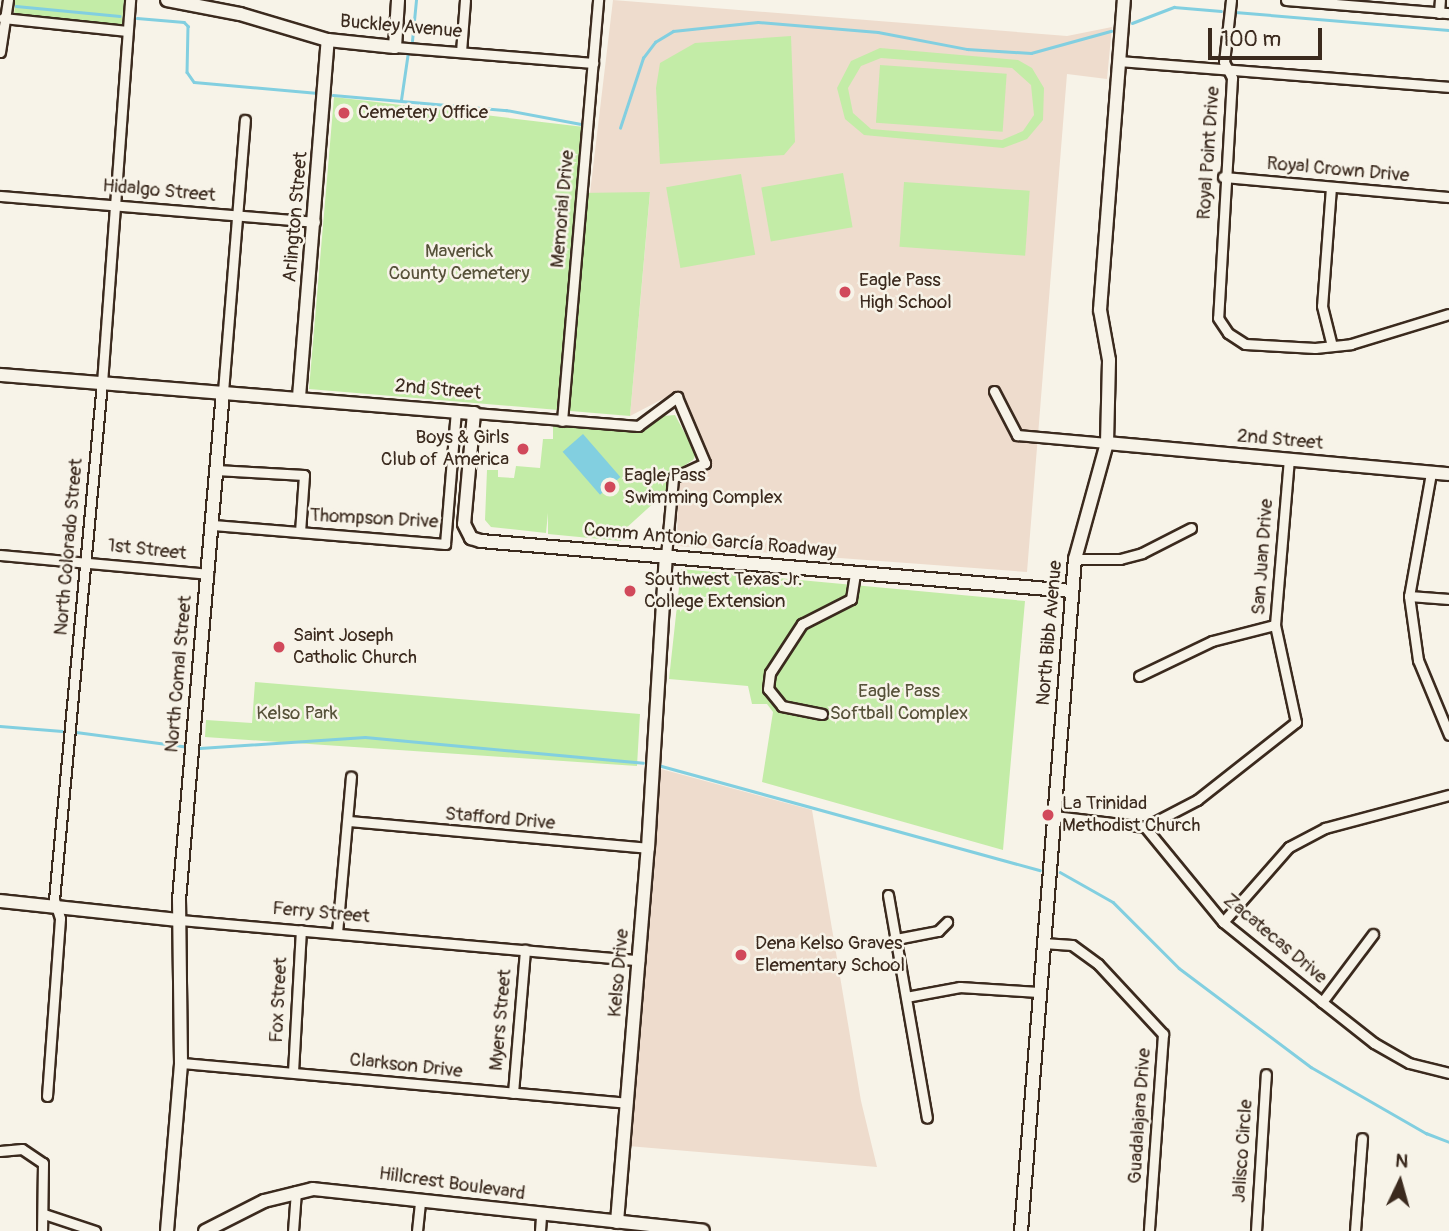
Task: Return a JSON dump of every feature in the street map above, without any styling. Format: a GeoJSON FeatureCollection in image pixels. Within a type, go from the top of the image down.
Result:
{"type":"FeatureCollection","features":[{"type":"Feature","properties":{"kind":"street"},"geometry":{"type":"LineString","coordinates":[[0,52],[3,18],[8,0]]}},
{"type":"Feature","properties":{"kind":"street","name":"North Colorado Street"},"geometry":{"type":"LineString","coordinates":[[47,1096],[60,918],[57,908],[84,562],[102,383],[130,0]]}},
{"type":"Feature","properties":{"kind":"street","name":"Buckley Avenue"},"geometry":{"type":"LineString","coordinates":[[167,0],[187,2],[328,40],[593,63]]}},
{"type":"Feature","properties":{"kind":"street"},"geometry":{"type":"LineString","coordinates":[[395,47],[398,0]]}},
{"type":"Feature","properties":{"kind":"street"},"geometry":{"type":"LineString","coordinates":[[461,52],[465,0]]}},
{"type":"Feature","properties":{"kind":"street","name":"Memorial Drive"},"geometry":{"type":"LineString","coordinates":[[562,421],[598,0]]}},
{"type":"Feature","properties":{"kind":"street","name":"North Bibb Avenue"},"geometry":{"type":"LineString","coordinates":[[1021,1231],[1038,992],[1075,559],[1107,443],[1109,360],[1100,310],[1124,0]]}},
{"type":"Feature","properties":{"kind":"street","name":"Royal Point Drive"},"geometry":{"type":"LineString","coordinates":[[1231,0],[1224,62],[1232,78],[1223,177],[1219,312],[1228,333],[1245,344],[1332,346]]}},
{"type":"Feature","properties":{"kind":"street"},"geometry":{"type":"LineString","coordinates":[[1286,0],[1338,2],[1444,13],[1440,0]]}},
{"type":"Feature","properties":{"kind":"street"},"geometry":{"type":"LineString","coordinates":[[3,18],[127,31]]}},
{"type":"Feature","properties":{"kind":"street","name":"Arlington Street"},"geometry":{"type":"LineString","coordinates":[[299,397],[328,40]]}},
{"type":"Feature","properties":{"kind":"street"},"geometry":{"type":"LineString","coordinates":[[1120,61],[1449,88]]}},
{"type":"Feature","properties":{"kind":"street","name":"North Comal Street"},"geometry":{"type":"LineString","coordinates":[[167,1231],[181,1063],[179,920],[245,120]]}},
{"type":"Feature","properties":{"kind":"street","name":"Royal Crown Drive"},"geometry":{"type":"LineString","coordinates":[[1223,177],[1449,197]]}},
{"type":"Feature","properties":{"kind":"street"},"geometry":{"type":"LineString","coordinates":[[1331,187],[1322,306],[1332,346],[1449,314]]}},
{"type":"Feature","properties":{"kind":"street","name":"Hidalgo Street"},"geometry":{"type":"LineString","coordinates":[[0,196],[315,222]]}},
{"type":"Feature","properties":{"kind":"street","name":"2nd Street"},"geometry":{"type":"LineString","coordinates":[[0,376],[299,397],[638,426],[677,397],[705,463],[673,478],[666,557]]}},
{"type":"Feature","properties":{"kind":"street"},"geometry":{"type":"LineString","coordinates":[[994,391],[1017,435],[1107,443]]}},
{"type":"Feature","properties":{"kind":"street","name":"Thompson Drive"},"geometry":{"type":"LineString","coordinates":[[213,525],[445,544],[456,411]]}},
{"type":"Feature","properties":{"kind":"street","name":"Comm Antonio García Roadway"},"geometry":{"type":"LineString","coordinates":[[474,413],[464,524],[471,538],[1072,591]]}},
{"type":"Feature","properties":{"kind":"street","name":"2nd Street"},"geometry":{"type":"LineString","coordinates":[[1107,443],[1449,474]]}},
{"type":"Feature","properties":{"kind":"street","name":"San Juan Drive"},"geometry":{"type":"LineString","coordinates":[[1145,827],[1197,800],[1296,722],[1275,625],[1289,460]]}},
{"type":"Feature","properties":{"kind":"street"},"geometry":{"type":"LineString","coordinates":[[216,470],[304,475],[300,532]]}},
{"type":"Feature","properties":{"kind":"street"},"geometry":{"type":"LineString","coordinates":[[1431,473],[1409,596],[1418,660],[1449,734]]}},
{"type":"Feature","properties":{"kind":"street"},"geometry":{"type":"LineString","coordinates":[[1075,559],[1119,559],[1142,554],[1191,528]]}},
{"type":"Feature","properties":{"kind":"street","name":"1st Street"},"geometry":{"type":"LineString","coordinates":[[0,555],[208,574]]}},
{"type":"Feature","properties":{"kind":"street","name":"Kelso Drive"},"geometry":{"type":"LineString","coordinates":[[617,1222],[657,727],[666,557]]}},
{"type":"Feature","properties":{"kind":"street"},"geometry":{"type":"LineString","coordinates":[[822,714],[782,706],[768,689],[771,673],[802,624],[851,600],[855,573]]}},
{"type":"Feature","properties":{"kind":"street"},"geometry":{"type":"LineString","coordinates":[[1409,596],[1449,598]]}},
{"type":"Feature","properties":{"kind":"street"},"geometry":{"type":"LineString","coordinates":[[1139,676],[1212,641],[1275,625]]}},
{"type":"Feature","properties":{"kind":"street"},"geometry":{"type":"LineString","coordinates":[[337,933],[351,777]]}},
{"type":"Feature","properties":{"kind":"street"},"geometry":{"type":"LineString","coordinates":[[1223,922],[1289,847],[1325,828],[1449,795]]}},
{"type":"Feature","properties":{"kind":"street"},"geometry":{"type":"LineString","coordinates":[[1054,816],[1145,827]]}},
{"type":"Feature","properties":{"kind":"street","name":"Stafford Drive"},"geometry":{"type":"LineString","coordinates":[[348,821],[648,848]]}},
{"type":"Feature","properties":{"kind":"street","name":"Zacatecas Drive"},"geometry":{"type":"LineString","coordinates":[[1145,827],[1223,922],[1374,1043],[1409,1063],[1449,1073]]}},
{"type":"Feature","properties":{"kind":"street"},"geometry":{"type":"LineString","coordinates":[[888,895],[927,1118]]}},
{"type":"Feature","properties":{"kind":"street","name":"Ferry Street"},"geometry":{"type":"LineString","coordinates":[[0,901],[179,920],[639,960]]}},
{"type":"Feature","properties":{"kind":"street"},"geometry":{"type":"LineString","coordinates":[[896,939],[938,931],[947,922]]}},
{"type":"Feature","properties":{"kind":"street","name":"Fox Street"},"geometry":{"type":"LineString","coordinates":[[293,1072],[300,930]]}},
{"type":"Feature","properties":{"kind":"street"},"geometry":{"type":"LineString","coordinates":[[1322,1002],[1373,934]]}},
{"type":"Feature","properties":{"kind":"street","name":"Guadalajara Drive"},"geometry":{"type":"LineString","coordinates":[[1043,943],[1072,945],[1098,964],[1163,1034],[1149,1231]]}},
{"type":"Feature","properties":{"kind":"street","name":"Myers Street"},"geometry":{"type":"LineString","coordinates":[[513,1093],[525,949]]}},
{"type":"Feature","properties":{"kind":"street"},"geometry":{"type":"LineString","coordinates":[[906,997],[960,987],[1038,992]]}},
{"type":"Feature","properties":{"kind":"street","name":"Clarkson Drive"},"geometry":{"type":"LineString","coordinates":[[181,1063],[627,1103]]}},
{"type":"Feature","properties":{"kind":"street","name":"Jalisco Circle"},"geometry":{"type":"LineString","coordinates":[[1256,1231],[1266,1074]]}},
{"type":"Feature","properties":{"kind":"street"},"geometry":{"type":"LineString","coordinates":[[1355,1231],[1362,1138]]}},
{"type":"Feature","properties":{"kind":"street"},"geometry":{"type":"LineString","coordinates":[[0,1151],[31,1151],[44,1170],[42,1231]]}},
{"type":"Feature","properties":{"kind":"street"},"geometry":{"type":"LineString","coordinates":[[293,1231],[296,1191]]}},
{"type":"Feature","properties":{"kind":"street","name":"Hillcrest Boulevard"},"geometry":{"type":"LineString","coordinates":[[205,1231],[264,1201],[296,1191],[346,1191],[660,1229],[703,1231]]}},
{"type":"Feature","properties":{"kind":"street"},"geometry":{"type":"LineString","coordinates":[[418,1231],[420,1201]]}},
{"type":"Feature","properties":{"kind":"street"},"geometry":{"type":"LineString","coordinates":[[44,1214],[95,1231]]}},
{"type":"Feature","properties":{"kind":"street"},"geometry":{"type":"LineString","coordinates":[[540,1231],[541,1215]]}},
{"type":"Feature","properties":{"kind":"shaded area","name":"Eagle Pass High School"},"geometry":{"type":"Polygon","coordinates":[[[613,0],[1067,36],[1112,27],[1107,79],[1067,74],[1027,572],[677,546],[678,483],[713,468],[678,391],[630,416],[650,193],[590,193],[613,0]]]}},
{"type":"Feature","properties":{"kind":"shaded area","name":"Dena Kelso Graves Elementary School"},"geometry":{"type":"Polygon","coordinates":[[[661,769],[812,810],[861,1101],[877,1167],[628,1146],[661,769]]]}},
{"type":"Feature","properties":{"kind":"green space"},"geometry":{"type":"Polygon","coordinates":[[[15,0],[124,0],[122,25],[14,17],[15,0]]]}},
{"type":"Feature","properties":{"kind":"green space"},"geometry":{"type":"Polygon","coordinates":[[[791,36],[795,142],[784,155],[660,164],[656,88],[660,63],[695,43],[791,36]]]}},
{"type":"Feature","properties":{"kind":"green space"},"geometry":{"type":"Polygon","coordinates":[[[880,48],[1018,60],[1032,68],[1044,88],[1043,120],[1027,139],[1003,148],[864,135],[845,119],[837,88],[851,61],[880,48]],[[881,58],[861,66],[848,88],[853,113],[871,129],[1002,140],[1023,131],[1034,115],[1031,85],[1012,68],[881,58]]]}},
{"type":"Feature","properties":{"kind":"green space"},"geometry":{"type":"Polygon","coordinates":[[[880,65],[1007,74],[1003,132],[876,123],[880,65]]]}},
{"type":"Feature","properties":{"kind":"green space","name":"Maverick County Cemetery"},"geometry":{"type":"Polygon","coordinates":[[[334,97],[584,127],[578,193],[650,192],[630,416],[309,389],[334,97]]]}},
{"type":"Feature","properties":{"kind":"green space"},"geometry":{"type":"Polygon","coordinates":[[[843,173],[853,227],[771,242],[761,187],[843,173]]]}},
{"type":"Feature","properties":{"kind":"green space"},"geometry":{"type":"Polygon","coordinates":[[[741,174],[755,255],[680,268],[666,187],[741,174]]]}},
{"type":"Feature","properties":{"kind":"green space"},"geometry":{"type":"Polygon","coordinates":[[[904,182],[1030,191],[1025,256],[899,247],[904,182]]]}},
{"type":"Feature","properties":{"kind":"green space","name":"Eagle Pass Swimming Complex"},"geometry":{"type":"Polygon","coordinates":[[[675,415],[696,454],[693,460],[671,474],[668,505],[657,500],[624,530],[621,541],[548,534],[548,513],[546,533],[491,527],[485,520],[487,470],[498,470],[498,477],[514,478],[516,466],[540,468],[543,439],[553,439],[553,426],[643,432],[663,416],[675,415]]]}},
{"type":"Feature","properties":{"kind":"green space","name":"Eagle Pass Softball Complex"},"geometry":{"type":"Polygon","coordinates":[[[681,569],[1025,601],[1003,850],[762,782],[773,712],[767,704],[752,704],[748,686],[669,679],[681,569]]]}},
{"type":"Feature","properties":{"kind":"green space","name":"Kelso Park"},"geometry":{"type":"Polygon","coordinates":[[[255,682],[640,714],[637,766],[205,737],[206,720],[252,723],[255,682]]]}},
{"type":"Feature","properties":{"kind":"water"},"geometry":{"type":"Polygon","coordinates":[[[583,434],[620,477],[600,495],[563,452],[583,434]]]}},
{"type":"Feature","properties":{"kind":"waterway"},"geometry":{"type":"LineString","coordinates":[[412,41],[416,0]]}},
{"type":"Feature","properties":{"kind":"waterway"},"geometry":{"type":"LineString","coordinates":[[16,6],[120,16]]}},
{"type":"Feature","properties":{"kind":"waterway"},"geometry":{"type":"LineString","coordinates":[[1132,23],[1174,7],[1221,11]]}},
{"type":"Feature","properties":{"kind":"waterway"},"geometry":{"type":"LineString","coordinates":[[1235,12],[1449,30]]}},
{"type":"Feature","properties":{"kind":"waterway"},"geometry":{"type":"LineString","coordinates":[[137,18],[184,22],[188,26],[187,72],[194,82],[318,93]]}},
{"type":"Feature","properties":{"kind":"waterway"},"geometry":{"type":"LineString","coordinates":[[620,128],[643,58],[655,42],[673,31],[758,22],[878,32],[967,49],[1031,53],[1111,31]]}},
{"type":"Feature","properties":{"kind":"waterway"},"geometry":{"type":"LineString","coordinates":[[401,100],[408,52]]}},
{"type":"Feature","properties":{"kind":"waterway"},"geometry":{"type":"LineString","coordinates":[[333,95],[506,110],[581,124]]}},
{"type":"Feature","properties":{"kind":"waterway"},"geometry":{"type":"LineString","coordinates":[[0,726],[62,731]]}},
{"type":"Feature","properties":{"kind":"waterway"},"geometry":{"type":"LineString","coordinates":[[76,732],[183,746]]}},
{"type":"Feature","properties":{"kind":"waterway"},"geometry":{"type":"LineString","coordinates":[[200,748],[365,737],[643,763]]}},
{"type":"Feature","properties":{"kind":"waterway"},"geometry":{"type":"LineString","coordinates":[[658,765],[1040,870]]}},
{"type":"Feature","properties":{"kind":"waterway"},"geometry":{"type":"LineString","coordinates":[[1060,872],[1113,902],[1179,968],[1311,1067],[1426,1133],[1449,1142]]}},
{"type":"Feature","properties":{"kind":"place","name":"Cemetery Office"},"geometry":{"type":"Point","coordinates":[344,113]}},
{"type":"Feature","properties":{"kind":"place","name":"Eagle Pass High School"},"geometry":{"type":"Point","coordinates":[845,292]}},
{"type":"Feature","properties":{"kind":"place","name":"Boys & Girls Club of America"},"geometry":{"type":"Point","coordinates":[523,449]}},
{"type":"Feature","properties":{"kind":"place","name":"Eagle Pass Swimming Complex"},"geometry":{"type":"Point","coordinates":[610,487]}},
{"type":"Feature","properties":{"kind":"place","name":"Southwest Texas Jr. College Extension"},"geometry":{"type":"Point","coordinates":[630,591]}},
{"type":"Feature","properties":{"kind":"place","name":"Saint Joseph Catholic Church"},"geometry":{"type":"Point","coordinates":[279,647]}},
{"type":"Feature","properties":{"kind":"place","name":"La Trinidad Methodist Church"},"geometry":{"type":"Point","coordinates":[1048,815]}},
{"type":"Feature","properties":{"kind":"place","name":"Dena Kelso Graves Elementary School"},"geometry":{"type":"Point","coordinates":[741,955]}}]}
